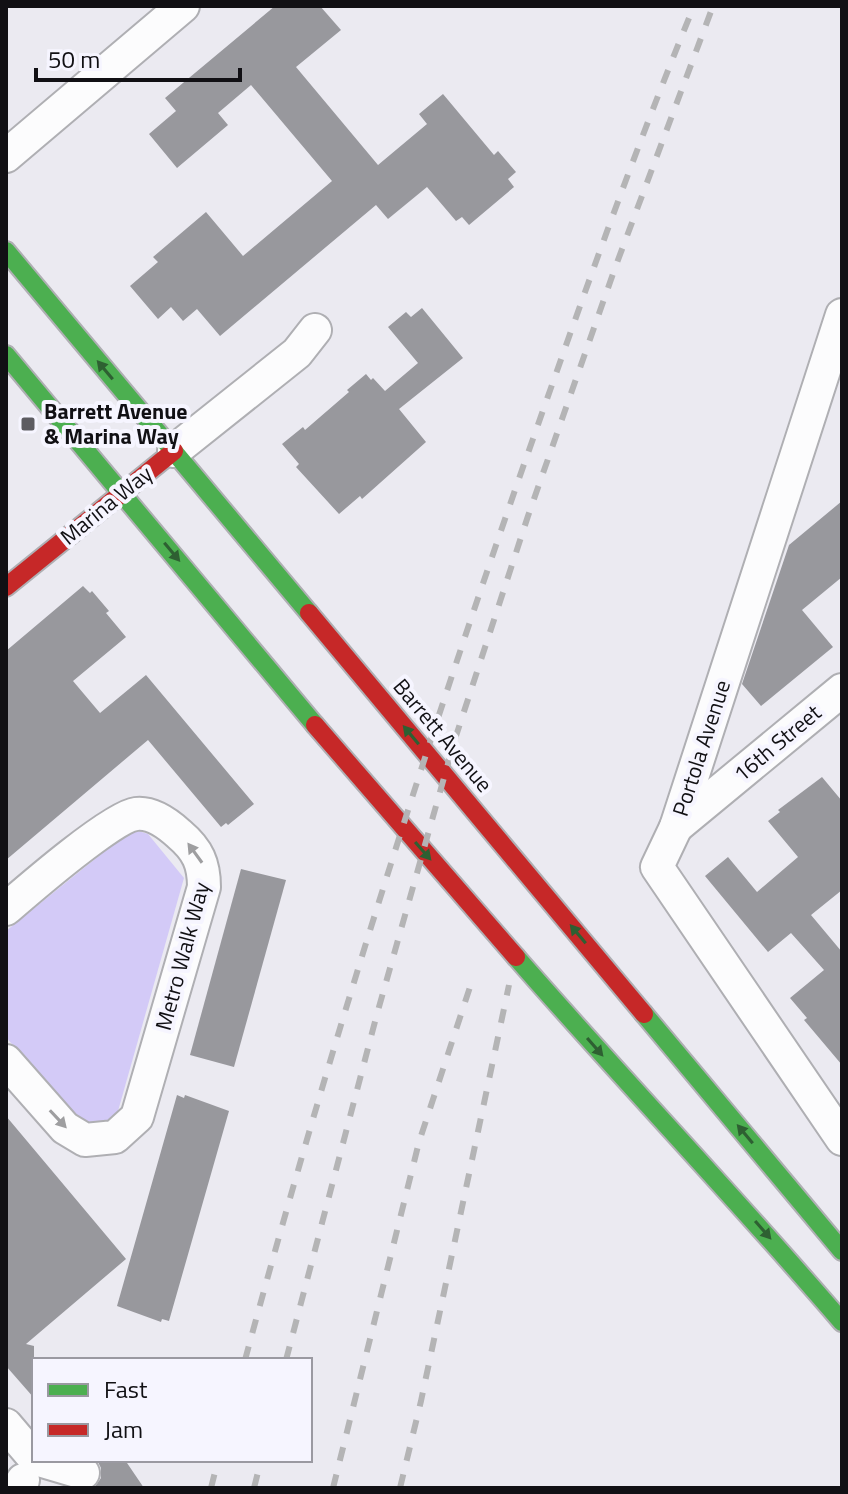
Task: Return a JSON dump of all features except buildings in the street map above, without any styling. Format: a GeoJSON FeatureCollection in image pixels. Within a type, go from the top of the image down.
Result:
{"type":"FeatureCollection","features":[{"type":"Feature","properties":{"kind":"main road","name":"Barrett Avenue"},"geometry":{"type":"LineString","coordinates":[[6,251],[842,1251]]}},
{"type":"Feature","properties":{"kind":"main road"},"geometry":{"type":"LineString","coordinates":[[6,355],[382,805],[623,1079],[759,1225],[842,1322]]}},
{"type":"Feature","properties":{"kind":"main road","name":"Marina Way"},"geometry":{"type":"LineString","coordinates":[[6,587],[174,451]]}},
{"type":"Feature","properties":{"kind":"street"},"geometry":{"type":"LineString","coordinates":[[6,156],[183,6]]}},
{"type":"Feature","properties":{"kind":"street","name":"Portola Avenue"},"geometry":{"type":"LineString","coordinates":[[842,315],[676,827],[657,867],[842,1139]]}},
{"type":"Feature","properties":{"kind":"street","name":"Marina Way"},"geometry":{"type":"LineString","coordinates":[[174,451],[297,353],[315,330]]}},
{"type":"Feature","properties":{"kind":"street","name":"16th Street"},"geometry":{"type":"LineString","coordinates":[[676,827],[842,690]]}},
{"type":"Feature","properties":{"kind":"street","name":"Metro Walk Way"},"geometry":{"type":"LineString","coordinates":[[6,1061],[65,1128],[85,1140],[115,1137],[137,1117],[204,887],[204,865],[184,838],[164,820],[136,814],[109,826],[7,906]]}},
{"type":"Feature","properties":{"kind":"street"},"geometry":{"type":"LineString","coordinates":[[6,1425],[29,1470],[73,1477]]}},
{"type":"Feature","properties":{"kind":"shaded area"},"geometry":{"type":"Polygon","coordinates":[[[132,829],[148,834],[184,878],[118,1111],[103,1124],[88,1126],[75,1120],[6,1037],[6,931],[132,829]]]}},
{"type":"Feature","properties":{"kind":"railway"},"geometry":{"type":"LineString","coordinates":[[246,1358],[341,1024],[447,690],[584,295],[694,6]]}},
{"type":"Feature","properties":{"kind":"railway"},"geometry":{"type":"LineString","coordinates":[[287,1358],[377,1014],[455,739],[528,516],[615,268],[713,6]]}},
{"type":"Feature","properties":{"kind":"railway"},"geometry":{"type":"LineString","coordinates":[[333,1488],[419,1142],[471,984]]}},
{"type":"Feature","properties":{"kind":"railway"},"geometry":{"type":"LineString","coordinates":[[400,1488],[509,985]]}},
{"type":"Feature","properties":{"kind":"railway"},"geometry":{"type":"LineString","coordinates":[[211,1488],[218,1462]]}},
{"type":"Feature","properties":{"kind":"railway"},"geometry":{"type":"LineString","coordinates":[[254,1488],[260,1462]]}},
{"type":"Feature","properties":{"kind":"traffic: fast"},"geometry":{"type":"LineString","coordinates":[[6,251],[309,613]]}},
{"type":"Feature","properties":{"kind":"traffic: fast"},"geometry":{"type":"LineString","coordinates":[[6,355],[315,725]]}},
{"type":"Feature","properties":{"kind":"traffic: fast"},"geometry":{"type":"LineString","coordinates":[[516,957],[842,1322]]}},
{"type":"Feature","properties":{"kind":"traffic: fast"},"geometry":{"type":"LineString","coordinates":[[644,1014],[842,1251]]}},
{"type":"Feature","properties":{"kind":"traffic: jam"},"geometry":{"type":"LineString","coordinates":[[6,587],[174,451]]}},
{"type":"Feature","properties":{"kind":"traffic: jam"},"geometry":{"type":"LineString","coordinates":[[309,613],[644,1014]]}},
{"type":"Feature","properties":{"kind":"traffic: jam"},"geometry":{"type":"LineString","coordinates":[[315,725],[516,957]]}},
{"type":"Feature","properties":{"kind":"place","name":"Barrett Avenue & Marina Way"},"geometry":{"type":"Point","coordinates":[28,424]}}]}
